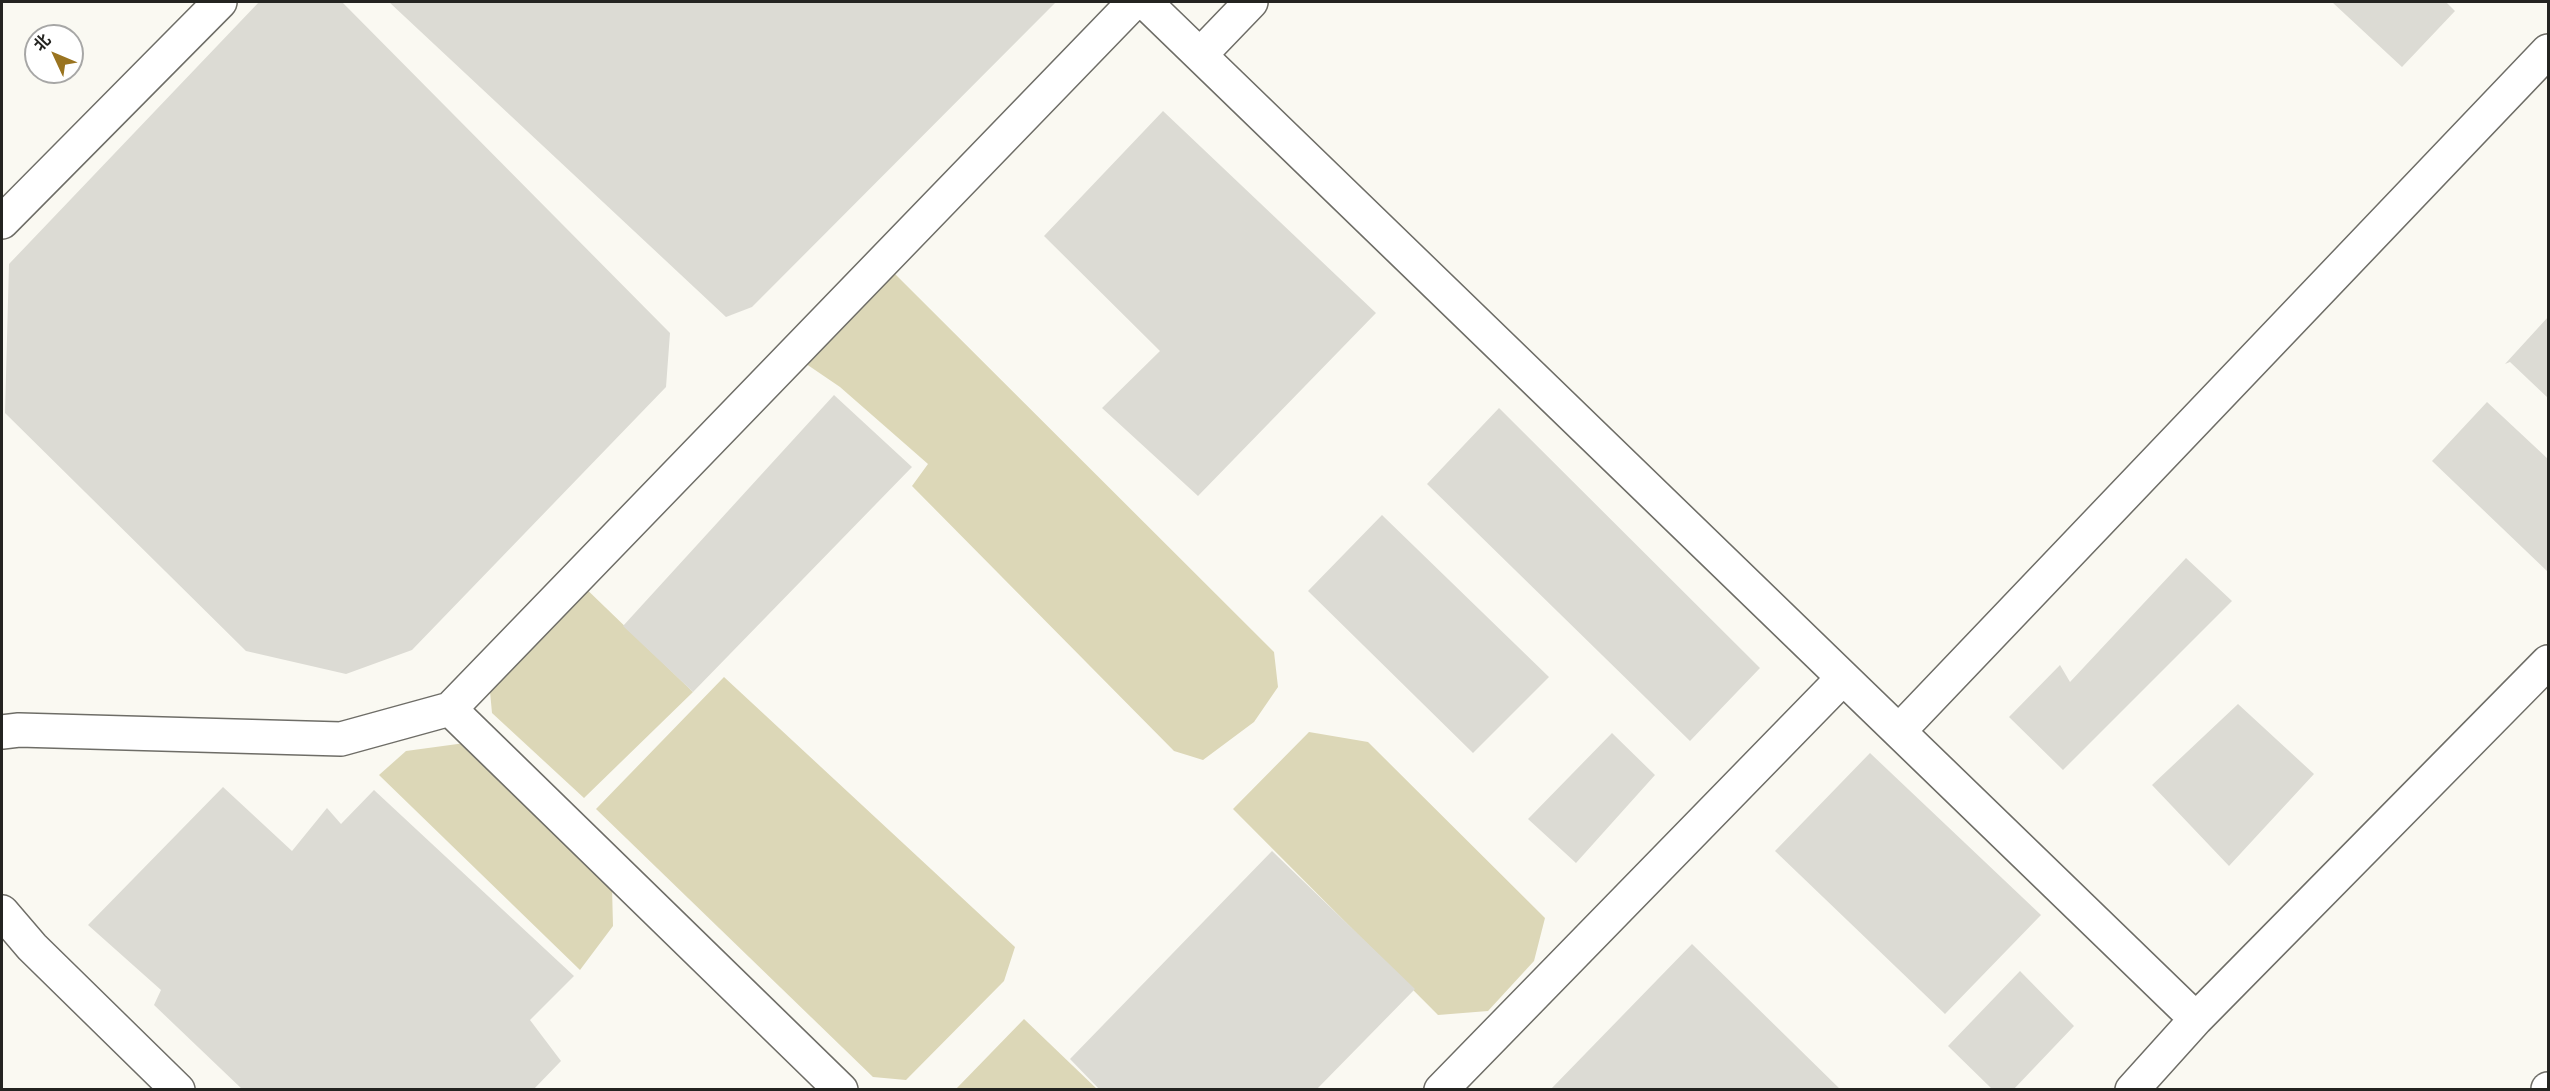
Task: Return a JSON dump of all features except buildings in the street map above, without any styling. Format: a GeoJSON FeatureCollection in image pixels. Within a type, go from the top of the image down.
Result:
{"type":"FeatureCollection","features":[{"type":"Feature","properties":{"kind":"street"},"geometry":{"type":"LineString","coordinates":[[2,222],[220,2]]}},
{"type":"Feature","properties":{"kind":"street"},"geometry":{"type":"LineString","coordinates":[[2,732],[19,730],[341,739],[450,709],[1134,2]]}},
{"type":"Feature","properties":{"kind":"street"},"geometry":{"type":"LineString","coordinates":[[1145,2],[2196,1019]]}},
{"type":"Feature","properties":{"kind":"street"},"geometry":{"type":"LineString","coordinates":[[1200,55],[1251,2]]}},
{"type":"Feature","properties":{"kind":"street"},"geometry":{"type":"LineString","coordinates":[[1899,731],[2548,51]]}},
{"type":"Feature","properties":{"kind":"street"},"geometry":{"type":"LineString","coordinates":[[2132,1089],[2196,1019],[2548,663]]}},
{"type":"Feature","properties":{"kind":"street"},"geometry":{"type":"LineString","coordinates":[[1441,1089],[1843,678]]}},
{"type":"Feature","properties":{"kind":"street"},"geometry":{"type":"LineString","coordinates":[[450,709],[841,1089]]}},
{"type":"Feature","properties":{"kind":"street"},"geometry":{"type":"LineString","coordinates":[[2,912],[32,947],[178,1089]]}},
{"type":"Feature","properties":{"kind":"shaded area"},"geometry":{"type":"Polygon","coordinates":[[[894,273],[1274,652],[1278,687],[1254,722],[1203,760],[1174,751],[912,486],[928,464],[840,387],[793,355],[894,273]]]}},
{"type":"Feature","properties":{"kind":"shaded area"},"geometry":{"type":"Polygon","coordinates":[[[576,579],[693,692],[584,798],[492,713],[488,670],[576,579]]]}},
{"type":"Feature","properties":{"kind":"shaded area"},"geometry":{"type":"Polygon","coordinates":[[[724,677],[1015,947],[1004,981],[906,1080],[873,1077],[596,809],[724,677]]]}},
{"type":"Feature","properties":{"kind":"shaded area"},"geometry":{"type":"Polygon","coordinates":[[[1309,732],[1368,742],[1545,918],[1534,961],[1488,1011],[1438,1015],[1233,809],[1309,732]]]}},
{"type":"Feature","properties":{"kind":"shaded area"},"geometry":{"type":"Polygon","coordinates":[[[465,743],[612,887],[613,926],[580,970],[379,775],[406,751],[465,743]]]}},
{"type":"Feature","properties":{"kind":"shaded area"},"geometry":{"type":"Polygon","coordinates":[[[1024,1019],[1097,1089],[956,1089],[1024,1019]]]}}]}
